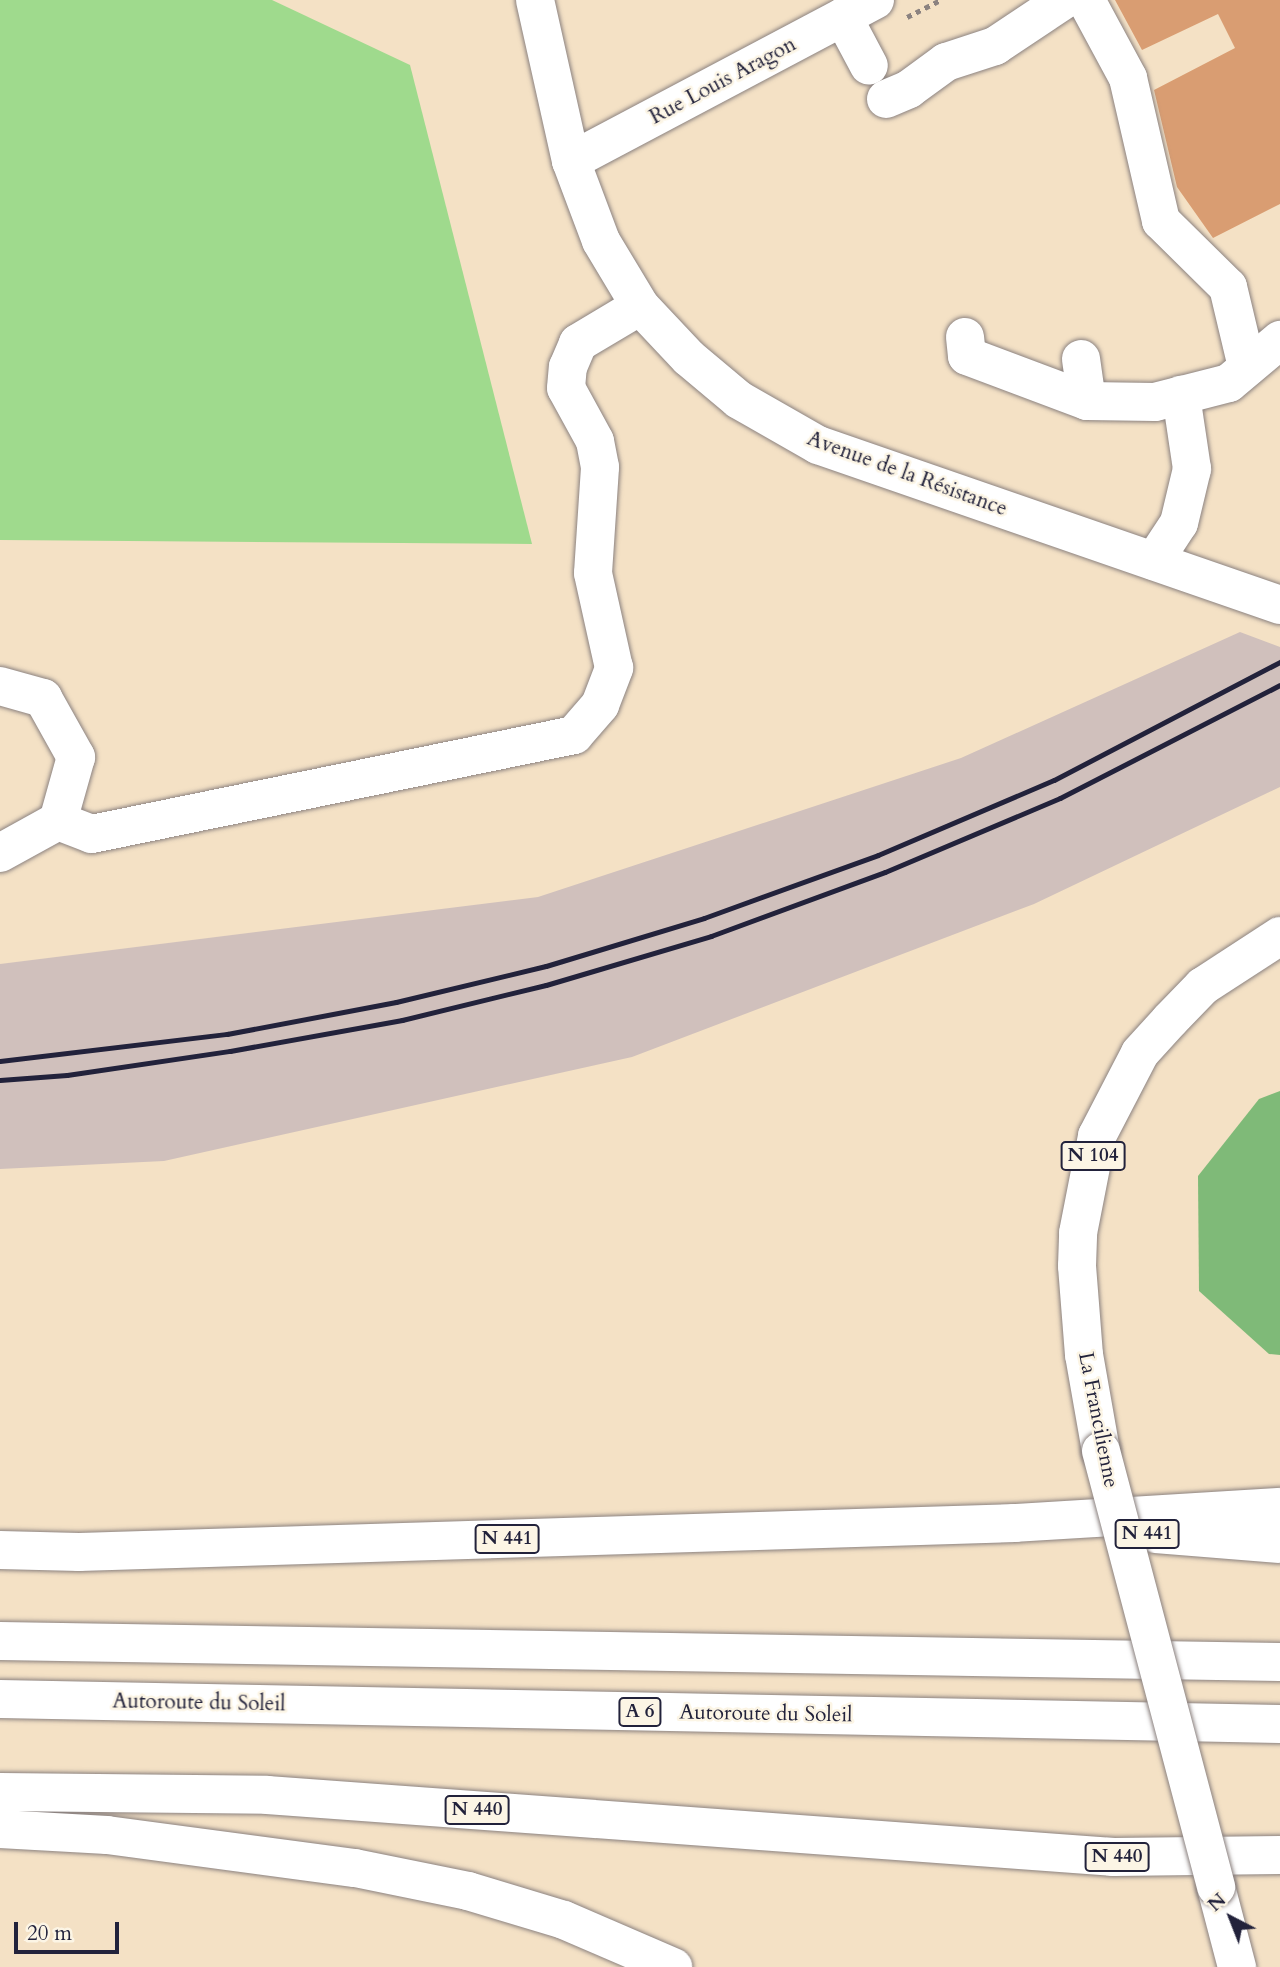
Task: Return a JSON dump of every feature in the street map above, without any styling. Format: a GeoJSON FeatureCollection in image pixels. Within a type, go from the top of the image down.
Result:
{"type":"FeatureCollection","features":[{"type":"Feature","properties":{"kind":"main road","name":"Avenue de la Résistance"},"geometry":{"type":"LineString","coordinates":[[535,0],[570,161],[601,241],[640,306],[689,358],[739,400],[818,445],[1280,605]]}},
{"type":"Feature","properties":{"kind":"main road"},"geometry":{"type":"LineString","coordinates":[[859,8],[878,83],[909,89],[946,62],[995,46],[1064,0]]}},
{"type":"Feature","properties":{"kind":"main road"},"geometry":{"type":"LineString","coordinates":[[1086,0],[1128,78],[1161,221],[1228,287],[1247,367]]}},
{"type":"Feature","properties":{"kind":"main road","name":"Rue Louis Aragon"},"geometry":{"type":"LineString","coordinates":[[570,161],[859,8]]}},
{"type":"Feature","properties":{"kind":"main road"},"geometry":{"type":"LineString","coordinates":[[58,821],[92,834],[574,735],[600,705],[614,668],[593,573],[600,467],[594,440],[566,388],[568,366],[578,343],[640,306]]}},
{"type":"Feature","properties":{"kind":"main road"},"geometry":{"type":"LineString","coordinates":[[965,337],[967,356],[1087,401],[1155,402],[1229,383],[1280,340]]}},
{"type":"Feature","properties":{"kind":"main road"},"geometry":{"type":"LineString","coordinates":[[1081,359],[1087,401]]}},
{"type":"Feature","properties":{"kind":"main road"},"geometry":{"type":"LineString","coordinates":[[1154,561],[1179,523],[1192,469],[1181,395]]}},
{"type":"Feature","properties":{"kind":"main road"},"geometry":{"type":"LineString","coordinates":[[0,686],[43,698],[76,757],[58,821],[0,853]]}},
{"type":"Feature","properties":{"kind":"main road","name":"La Francilienne"},"geometry":{"type":"LineString","coordinates":[[1237,1967],[1101,1451],[1084,1355],[1077,1266],[1080,1221],[1097,1136],[1140,1053],[1203,986],[1280,936]]}},
{"type":"Feature","properties":{"kind":"main road"},"geometry":{"type":"LineString","coordinates":[[1015,1523],[1280,1507]]}},
{"type":"Feature","properties":{"kind":"main road","name":"N 441"},"geometry":{"type":"LineString","coordinates":[[0,1550],[79,1552],[1015,1523],[1280,1544]]}},
{"type":"Feature","properties":{"kind":"main road"},"geometry":{"type":"LineString","coordinates":[[0,1642],[1280,1662]]}},
{"type":"Feature","properties":{"kind":"main road","name":"Autoroute du Soleil"},"geometry":{"type":"LineString","coordinates":[[0,1699],[1280,1724]]}},
{"type":"Feature","properties":{"kind":"main road","name":"N 440"},"geometry":{"type":"LineString","coordinates":[[0,1791],[267,1795],[1114,1857],[1280,1854]]}},
{"type":"Feature","properties":{"kind":"main road"},"geometry":{"type":"LineString","coordinates":[[0,1829],[107,1835],[355,1868],[468,1891],[564,1920],[673,1967]]}},
{"type":"Feature","properties":{"kind":"shaded area"},"geometry":{"type":"Polygon","coordinates":[[[1240,632],[1280,647],[1280,787],[1034,904],[632,1057],[164,1161],[0,1169],[0,964],[538,897],[961,758],[1240,632]]]}},
{"type":"Feature","properties":{"kind":"green space"},"geometry":{"type":"Polygon","coordinates":[[[0,0],[272,0],[410,65],[532,544],[0,540],[0,0]]]}},
{"type":"Feature","properties":{"kind":"green space"},"geometry":{"type":"Polygon","coordinates":[[[1280,1091],[1280,1355],[1269,1354],[1199,1291],[1198,1176],[1259,1099],[1280,1091]]]}},
{"type":"Feature","properties":{"kind":"building"},"geometry":{"type":"Polygon","coordinates":[[[1115,0],[1280,0],[1280,204],[1213,238],[1177,187],[1154,90],[1235,48],[1218,14],[1142,50],[1115,0]]]}},
{"type":"Feature","properties":{"kind":"railway"},"geometry":{"type":"LineString","coordinates":[[0,1061],[227,1034],[396,1002],[546,966],[704,918],[878,855],[1054,780],[1280,662]]}},
{"type":"Feature","properties":{"kind":"railway"},"geometry":{"type":"LineString","coordinates":[[0,1080],[67,1075],[230,1051],[402,1020],[546,985],[711,936],[885,872],[1060,798],[1280,685]]}}]}
